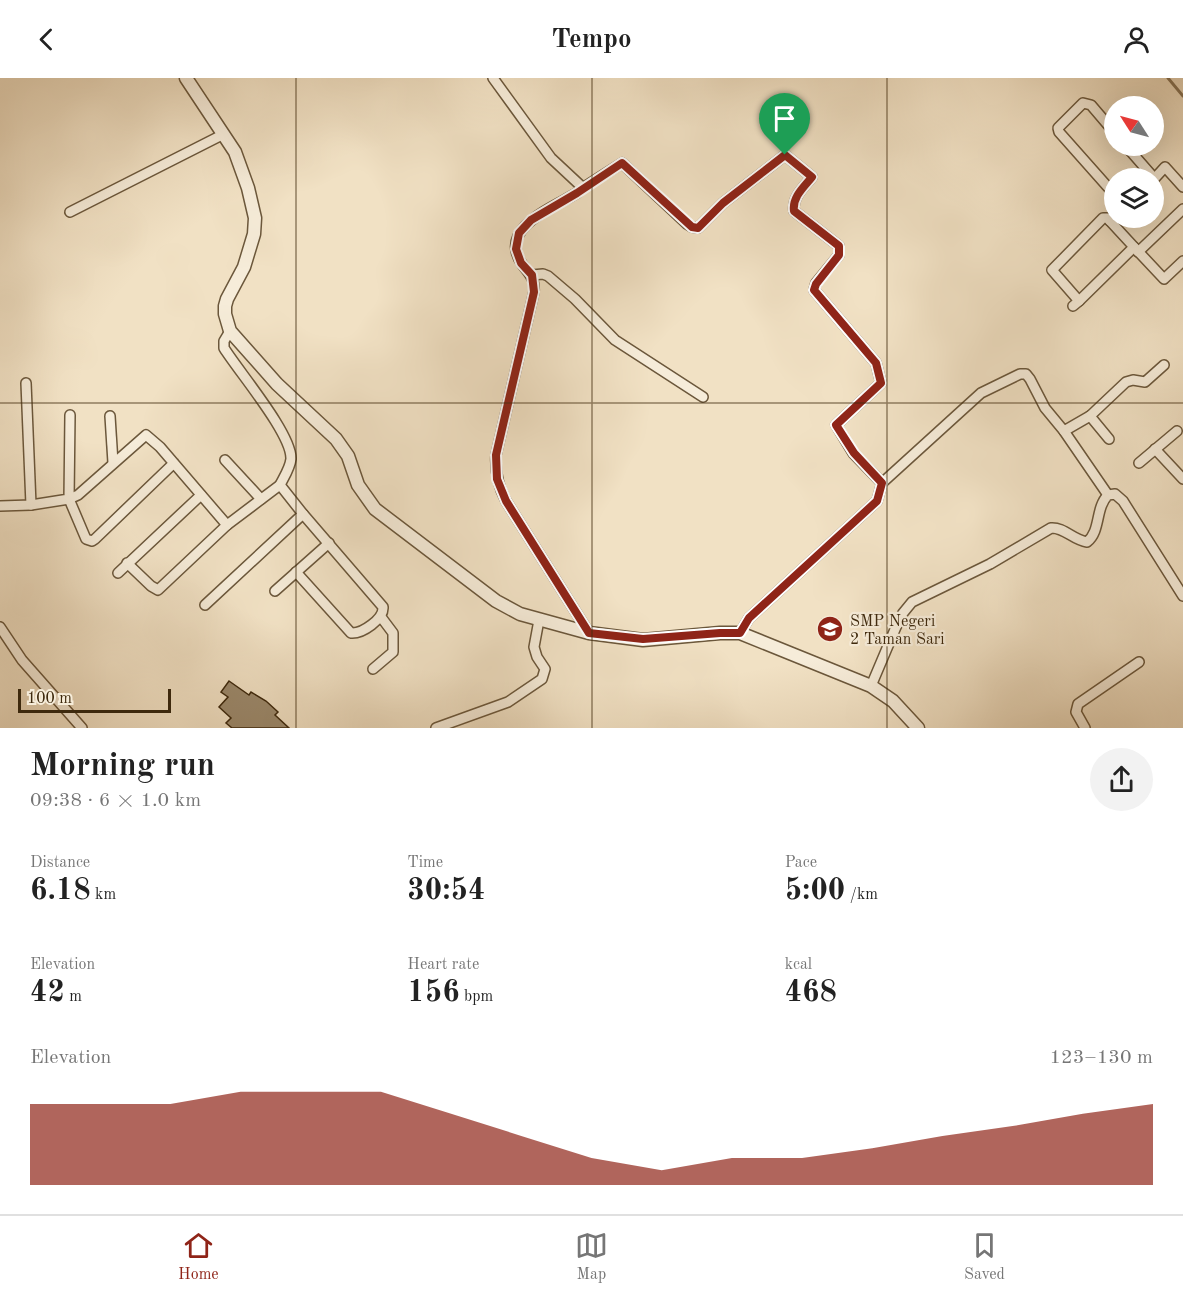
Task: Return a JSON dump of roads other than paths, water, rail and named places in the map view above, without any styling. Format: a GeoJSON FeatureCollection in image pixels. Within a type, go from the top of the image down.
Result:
{"type":"FeatureCollection","features":[{"type":"Feature","properties":{"kind":"street"},"geometry":{"type":"LineString","coordinates":[[186,78],[235,152],[248,188],[255,218],[254,234],[244,267],[225,306],[230,330],[277,384],[336,440],[348,456],[358,485],[375,509],[508,609],[589,633],[643,639],[740,633],[871,686],[893,701],[918,728]]}},
{"type":"Feature","properties":{"kind":"street"},"geometry":{"type":"LineString","coordinates":[[493,78],[551,158],[580,185],[581,189]]}},
{"type":"Feature","properties":{"kind":"street"},"geometry":{"type":"LineString","coordinates":[[1104,120],[1086,102],[1058,128],[1059,132],[1104,183]]}},
{"type":"Feature","properties":{"kind":"street"},"geometry":{"type":"LineString","coordinates":[[70,212],[222,135]]}},
{"type":"Feature","properties":{"kind":"street"},"geometry":{"type":"LineString","coordinates":[[589,633],[506,501],[497,479],[496,455],[534,292],[532,275],[521,263],[516,249],[519,233],[531,220],[622,163],[692,227],[698,228],[723,203],[785,155],[812,177],[793,204],[794,211],[839,246],[839,255],[816,284],[814,290],[876,363],[881,383],[836,425],[854,453],[882,483]]}},
{"type":"Feature","properties":{"kind":"street"},"geometry":{"type":"LineString","coordinates":[[1135,156],[1145,168]]}},
{"type":"Feature","properties":{"kind":"street"},"geometry":{"type":"LineString","coordinates":[[1164,168],[1183,187]]}},
{"type":"Feature","properties":{"kind":"street"},"geometry":{"type":"LineString","coordinates":[[1104,218],[1052,270],[1076,303],[1183,209]]}},
{"type":"Feature","properties":{"kind":"street"},"geometry":{"type":"LineString","coordinates":[[1119,228],[1164,279],[1183,261]]}},
{"type":"Feature","properties":{"kind":"street"},"geometry":{"type":"LineString","coordinates":[[532,275],[548,276],[575,299],[615,340],[703,397]]}},
{"type":"Feature","properties":{"kind":"street"},"geometry":{"type":"LineString","coordinates":[[128,563],[150,586],[158,590],[227,525],[280,485],[290,466],[291,457],[286,441],[275,421],[224,348],[224,341],[230,330]]}},
{"type":"Feature","properties":{"kind":"street"},"geometry":{"type":"LineString","coordinates":[[1064,431],[1090,416],[1122,385],[1133,380],[1145,382],[1164,365]]}},
{"type":"Feature","properties":{"kind":"street"},"geometry":{"type":"LineString","coordinates":[[740,633],[749,618],[877,501],[882,483],[981,393],[1020,374],[1026,374],[1030,379],[1041,402],[1108,495]]}},
{"type":"Feature","properties":{"kind":"street"},"geometry":{"type":"LineString","coordinates":[[26,383],[31,505]]}},
{"type":"Feature","properties":{"kind":"street"},"geometry":{"type":"LineString","coordinates":[[70,415],[69,499],[86,539],[92,541],[174,463]]}},
{"type":"Feature","properties":{"kind":"street"},"geometry":{"type":"LineString","coordinates":[[110,416],[113,463]]}},
{"type":"Feature","properties":{"kind":"street"},"geometry":{"type":"LineString","coordinates":[[1090,416],[1109,440]]}},
{"type":"Feature","properties":{"kind":"street"},"geometry":{"type":"LineString","coordinates":[[1139,463],[1177,431]]}},
{"type":"Feature","properties":{"kind":"street"},"geometry":{"type":"LineString","coordinates":[[0,506],[31,505],[69,499],[78,495],[146,435],[174,463],[227,525]]}},
{"type":"Feature","properties":{"kind":"street"},"geometry":{"type":"LineString","coordinates":[[1155,449],[1183,478]]}},
{"type":"Feature","properties":{"kind":"street"},"geometry":{"type":"LineString","coordinates":[[225,460],[261,499]]}},
{"type":"Feature","properties":{"kind":"street"},"geometry":{"type":"LineString","coordinates":[[280,485],[383,606],[384,611],[381,617],[353,634],[297,572]]}},
{"type":"Feature","properties":{"kind":"street"},"geometry":{"type":"LineString","coordinates":[[871,686],[896,627],[912,602],[990,564],[1051,528],[1057,528],[1079,541],[1087,542],[1093,536],[1102,504],[1108,495],[1115,494],[1123,501],[1183,596]]}},
{"type":"Feature","properties":{"kind":"street"},"geometry":{"type":"LineString","coordinates":[[118,573],[201,495]]}},
{"type":"Feature","properties":{"kind":"street"},"geometry":{"type":"LineString","coordinates":[[205,605],[303,514]]}},
{"type":"Feature","properties":{"kind":"street"},"geometry":{"type":"LineString","coordinates":[[275,591],[328,543]]}},
{"type":"Feature","properties":{"kind":"street"},"geometry":{"type":"LineString","coordinates":[[373,669],[393,652],[393,633],[381,617]]}},
{"type":"Feature","properties":{"kind":"street"},"geometry":{"type":"LineString","coordinates":[[436,728],[507,702],[542,679],[545,669],[534,647],[539,620]]}},
{"type":"Feature","properties":{"kind":"street"},"geometry":{"type":"LineString","coordinates":[[0,627],[22,660],[82,728]]}},
{"type":"Feature","properties":{"kind":"street"},"geometry":{"type":"LineString","coordinates":[[1085,728],[1076,712],[1076,706],[1139,662]]}},
{"type":"Feature","properties":{"kind":"waterway"},"geometry":{"type":"LineString","coordinates":[[1168,78],[1183,96]]}},
{"type":"Feature","properties":{"kind":"place","name":"SMP Negeri 2 Taman Sari"},"geometry":{"type":"Point","coordinates":[830,629]}}]}
